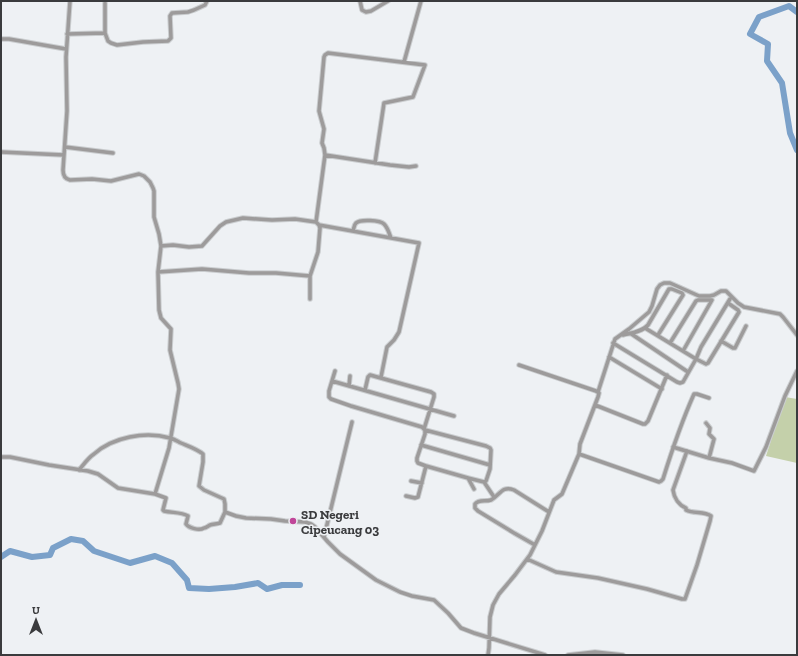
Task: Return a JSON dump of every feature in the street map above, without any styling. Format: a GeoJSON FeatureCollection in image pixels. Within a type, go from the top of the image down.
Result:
{"type":"FeatureCollection","features":[{"type":"Feature","properties":{"kind":"street"},"geometry":{"type":"LineString","coordinates":[[70,1],[66,49],[67,111],[62,170],[64,176],[67,180],[74,181],[92,179],[107,181],[137,174],[146,178],[152,184],[154,191],[154,217],[161,246],[158,272],[159,310],[161,318],[171,329],[170,350],[179,386],[171,438],[155,494]]}},
{"type":"Feature","properties":{"kind":"street"},"geometry":{"type":"LineString","coordinates":[[105,4],[105,33],[111,44],[118,45],[169,40],[171,38],[171,14],[173,12],[194,10],[205,5],[207,1]]}},
{"type":"Feature","properties":{"kind":"street"},"geometry":{"type":"LineString","coordinates":[[360,1],[362,10],[366,12],[388,1]]}},
{"type":"Feature","properties":{"kind":"street"},"geometry":{"type":"LineString","coordinates":[[404,62],[421,1]]}},
{"type":"Feature","properties":{"kind":"street"},"geometry":{"type":"LineString","coordinates":[[67,34],[105,33]]}},
{"type":"Feature","properties":{"kind":"street"},"geometry":{"type":"LineString","coordinates":[[1,39],[9,39],[66,49]]}},
{"type":"Feature","properties":{"kind":"street"},"geometry":{"type":"LineString","coordinates":[[316,222],[325,155],[322,143],[324,129],[319,111],[325,54],[328,53],[425,65],[413,97],[384,103],[375,163]]}},
{"type":"Feature","properties":{"kind":"street"},"geometry":{"type":"LineString","coordinates":[[65,146],[113,153]]}},
{"type":"Feature","properties":{"kind":"street"},"geometry":{"type":"LineString","coordinates":[[1,152],[64,155]]}},
{"type":"Feature","properties":{"kind":"street"},"geometry":{"type":"LineString","coordinates":[[325,155],[375,163],[409,167],[416,166]]}},
{"type":"Feature","properties":{"kind":"street"},"geometry":{"type":"LineString","coordinates":[[161,246],[202,246],[223,224],[243,218],[272,220],[294,219],[316,222],[319,225],[420,243],[400,332],[387,347],[381,378]]}},
{"type":"Feature","properties":{"kind":"street"},"geometry":{"type":"LineString","coordinates":[[353,231],[355,224],[360,221],[375,221],[383,223],[391,238]]}},
{"type":"Feature","properties":{"kind":"street"},"geometry":{"type":"LineString","coordinates":[[310,299],[310,276],[318,252],[319,225]]}},
{"type":"Feature","properties":{"kind":"street"},"geometry":{"type":"LineString","coordinates":[[158,272],[202,269],[310,276]]}},
{"type":"Feature","properties":{"kind":"street"},"geometry":{"type":"LineString","coordinates":[[488,655],[490,617],[495,600],[527,559],[542,531],[554,500],[562,494],[579,454],[580,444],[599,395],[598,392],[613,343],[615,339],[649,312],[659,286],[667,282],[700,296],[710,296],[721,291],[726,291],[744,307],[780,314],[797,335]]}},
{"type":"Feature","properties":{"kind":"street"},"geometry":{"type":"LineString","coordinates":[[619,336],[646,328],[669,289],[682,293],[683,295],[658,335]]}},
{"type":"Feature","properties":{"kind":"street"},"geometry":{"type":"LineString","coordinates":[[670,343],[696,301],[712,300],[683,351]]}},
{"type":"Feature","properties":{"kind":"street"},"geometry":{"type":"LineString","coordinates":[[613,343],[680,383],[683,382],[696,359],[701,347],[729,301],[739,312],[708,364],[696,359],[646,328]]}},
{"type":"Feature","properties":{"kind":"street"},"geometry":{"type":"LineString","coordinates":[[721,341],[735,348],[746,326]]}},
{"type":"Feature","properties":{"kind":"street"},"geometry":{"type":"LineString","coordinates":[[630,333],[688,372]]}},
{"type":"Feature","properties":{"kind":"street"},"geometry":{"type":"LineString","coordinates":[[609,357],[662,388]]}},
{"type":"Feature","properties":{"kind":"street"},"geometry":{"type":"LineString","coordinates":[[519,365],[598,392]]}},
{"type":"Feature","properties":{"kind":"street"},"geometry":{"type":"LineString","coordinates":[[335,371],[329,395],[331,399],[420,426],[424,430],[489,447],[491,450],[490,465],[485,483]]}},
{"type":"Feature","properties":{"kind":"street"},"geometry":{"type":"LineString","coordinates":[[673,447],[732,463],[753,471],[755,470],[766,447],[785,396],[797,371]]}},
{"type":"Feature","properties":{"kind":"street"},"geometry":{"type":"LineString","coordinates":[[365,390],[368,376],[372,375],[434,394],[424,430],[422,445],[417,458],[418,463],[485,483],[490,493],[494,497]]}},
{"type":"Feature","properties":{"kind":"street"},"geometry":{"type":"LineString","coordinates":[[595,404],[645,424],[648,421],[667,375]]}},
{"type":"Feature","properties":{"kind":"street"},"geometry":{"type":"LineString","coordinates":[[349,386],[350,376]]}},
{"type":"Feature","properties":{"kind":"street"},"geometry":{"type":"LineString","coordinates":[[332,381],[454,416]]}},
{"type":"Feature","properties":{"kind":"street"},"geometry":{"type":"LineString","coordinates":[[579,454],[659,482],[662,479],[694,394],[709,398]]}},
{"type":"Feature","properties":{"kind":"street"},"geometry":{"type":"LineString","coordinates":[[324,537],[352,422]]}},
{"type":"Feature","properties":{"kind":"street"},"geometry":{"type":"LineString","coordinates":[[706,423],[710,428],[709,435],[714,439],[710,458]]}},
{"type":"Feature","properties":{"kind":"street"},"geometry":{"type":"LineString","coordinates":[[1,458],[10,457],[79,470],[88,471],[98,474],[118,488],[155,494],[166,498],[163,508],[164,511],[188,516],[186,524],[190,528],[202,529],[220,523],[225,512],[224,499],[204,490],[199,486],[203,454],[188,445],[171,438],[144,435],[125,438],[100,449],[93,454],[79,470]]}},
{"type":"Feature","properties":{"kind":"street"},"geometry":{"type":"LineString","coordinates":[[422,445],[490,465]]}},
{"type":"Feature","properties":{"kind":"street"},"geometry":{"type":"LineString","coordinates":[[527,559],[556,572],[598,578],[685,599],[697,565],[711,516],[705,513],[689,512],[676,500],[673,490],[687,451]]}},
{"type":"Feature","properties":{"kind":"street"},"geometry":{"type":"LineString","coordinates":[[406,496],[417,498],[426,466]]}},
{"type":"Feature","properties":{"kind":"street"},"geometry":{"type":"LineString","coordinates":[[468,478],[474,488]]}},
{"type":"Feature","properties":{"kind":"street"},"geometry":{"type":"LineString","coordinates":[[411,481],[422,483]]}},
{"type":"Feature","properties":{"kind":"street"},"geometry":{"type":"LineString","coordinates":[[535,545],[476,509],[474,506],[476,502],[488,500],[508,488],[550,512]]}},
{"type":"Feature","properties":{"kind":"street"},"geometry":{"type":"LineString","coordinates":[[225,512],[246,518],[308,523],[315,527],[340,554],[376,580],[400,592],[434,600],[461,628],[474,634],[545,655]]}},
{"type":"Feature","properties":{"kind":"street"},"geometry":{"type":"LineString","coordinates":[[568,655],[596,652],[623,655]]}},
{"type":"Feature","properties":{"kind":"green space"},"geometry":{"type":"Polygon","coordinates":[[[785,397],[797,399],[797,463],[766,456],[785,397]]]}},
{"type":"Feature","properties":{"kind":"waterway"},"geometry":{"type":"LineString","coordinates":[[797,12],[789,6],[759,17],[750,34],[768,44],[767,61],[782,83],[790,133],[797,150]]}},
{"type":"Feature","properties":{"kind":"waterway"},"geometry":{"type":"LineString","coordinates":[[1,557],[10,551],[32,557],[50,555],[53,548],[71,539],[83,541],[94,551],[130,563],[155,556],[172,563],[187,580],[189,588],[209,589],[258,583],[267,589],[282,585],[300,585]]}},
{"type":"Feature","properties":{"kind":"place","name":"SD Negeri Cipeucang 03"},"geometry":{"type":"Point","coordinates":[293,521]}}]}
